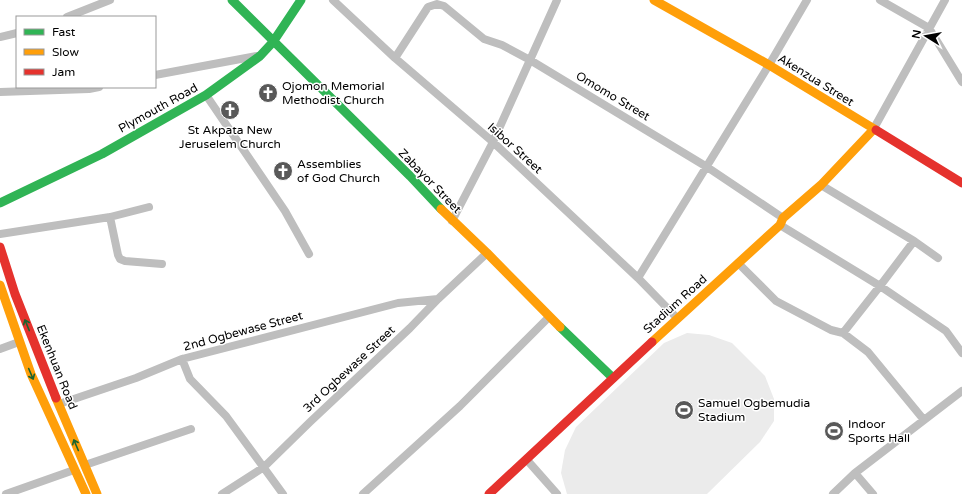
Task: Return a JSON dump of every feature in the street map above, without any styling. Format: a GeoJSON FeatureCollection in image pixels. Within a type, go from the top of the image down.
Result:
{"type":"FeatureCollection","features":[{"type":"Feature","properties":{"kind":"street"},"geometry":{"type":"LineString","coordinates":[[70,16],[110,0]]}},
{"type":"Feature","properties":{"kind":"street","name":"Zabayor Street"},"geometry":{"type":"LineString","coordinates":[[232,0],[410,176],[549,317],[613,378]]}},
{"type":"Feature","properties":{"kind":"street","name":"Plymouth Road"},"geometry":{"type":"LineString","coordinates":[[0,202],[102,154],[206,95],[260,56],[273,42],[301,0]]}},
{"type":"Feature","properties":{"kind":"street","name":"Isibor Street"},"geometry":{"type":"LineString","coordinates":[[333,0],[395,58],[493,142],[638,278],[676,318]]}},
{"type":"Feature","properties":{"kind":"street"},"geometry":{"type":"LineString","coordinates":[[452,220],[493,142],[557,0]]}},
{"type":"Feature","properties":{"kind":"street","name":"Akenzua Street"},"geometry":{"type":"LineString","coordinates":[[654,0],[769,65],[873,130],[962,183]]}},
{"type":"Feature","properties":{"kind":"street"},"geometry":{"type":"LineString","coordinates":[[638,278],[707,167],[807,0]]}},
{"type":"Feature","properties":{"kind":"street"},"geometry":{"type":"LineString","coordinates":[[880,0],[929,28],[962,82]]}},
{"type":"Feature","properties":{"kind":"street"},"geometry":{"type":"LineString","coordinates":[[873,130],[945,0]]}},
{"type":"Feature","properties":{"kind":"street","name":"Omomo Street"},"geometry":{"type":"LineString","coordinates":[[395,58],[428,7],[436,4],[444,6],[484,39],[502,45],[530,60],[707,167],[782,221],[946,331],[962,353]]}},
{"type":"Feature","properties":{"kind":"street"},"geometry":{"type":"LineString","coordinates":[[0,37],[16,33]]}},
{"type":"Feature","properties":{"kind":"street"},"geometry":{"type":"LineString","coordinates":[[156,75],[260,56]]}},
{"type":"Feature","properties":{"kind":"street"},"geometry":{"type":"LineString","coordinates":[[0,92],[94,88]]}},
{"type":"Feature","properties":{"kind":"street"},"geometry":{"type":"LineString","coordinates":[[206,95],[285,211],[309,254]]}},
{"type":"Feature","properties":{"kind":"street","name":"Stadium Road"},"geometry":{"type":"LineString","coordinates":[[490,494],[676,318],[738,263],[821,185],[873,130]]}},
{"type":"Feature","properties":{"kind":"street"},"geometry":{"type":"LineString","coordinates":[[821,185],[914,241],[938,258]]}},
{"type":"Feature","properties":{"kind":"street"},"geometry":{"type":"LineString","coordinates":[[0,234],[110,217],[149,207]]}},
{"type":"Feature","properties":{"kind":"street"},"geometry":{"type":"LineString","coordinates":[[110,217],[120,259],[125,261],[162,264]]}},
{"type":"Feature","properties":{"kind":"street"},"geometry":{"type":"LineString","coordinates":[[842,333],[914,241]]}},
{"type":"Feature","properties":{"kind":"street","name":"Ekenhuan Road"},"geometry":{"type":"LineString","coordinates":[[0,246],[15,294],[58,404],[97,494]]}},
{"type":"Feature","properties":{"kind":"street","name":"3rd Ogbewase Street"},"geometry":{"type":"LineString","coordinates":[[222,494],[264,468],[487,253]]}},
{"type":"Feature","properties":{"kind":"street"},"geometry":{"type":"LineString","coordinates":[[738,263],[776,301],[831,330],[842,333],[868,352],[924,420]]}},
{"type":"Feature","properties":{"kind":"street","name":"Ekenhuan Road"},"geometry":{"type":"LineString","coordinates":[[0,285],[31,374],[86,494]]}},
{"type":"Feature","properties":{"kind":"street","name":"2nd Ogbewase Street"},"geometry":{"type":"LineString","coordinates":[[58,404],[136,378],[182,359],[398,303],[438,299]]}},
{"type":"Feature","properties":{"kind":"street"},"geometry":{"type":"LineString","coordinates":[[363,494],[460,406],[549,317]]}},
{"type":"Feature","properties":{"kind":"street"},"geometry":{"type":"LineString","coordinates":[[0,349],[19,342]]}},
{"type":"Feature","properties":{"kind":"street"},"geometry":{"type":"LineString","coordinates":[[182,359],[190,378],[226,416],[283,494]]}},
{"type":"Feature","properties":{"kind":"street"},"geometry":{"type":"LineString","coordinates":[[833,494],[855,473],[962,391]]}},
{"type":"Feature","properties":{"kind":"street"},"geometry":{"type":"LineString","coordinates":[[85,465],[191,429]]}},
{"type":"Feature","properties":{"kind":"street"},"geometry":{"type":"LineString","coordinates":[[527,460],[558,494]]}},
{"type":"Feature","properties":{"kind":"street"},"geometry":{"type":"LineString","coordinates":[[6,494],[74,470]]}},
{"type":"Feature","properties":{"kind":"street"},"geometry":{"type":"LineString","coordinates":[[855,473],[873,494]]}},
{"type":"Feature","properties":{"kind":"shaded area","name":"Samuel Ogbemudia Stadium"},"geometry":{"type":"Polygon","coordinates":[[[687,333],[709,335],[732,343],[765,376],[774,399],[774,421],[760,442],[707,494],[567,494],[561,473],[565,450],[576,427],[664,343],[687,333]]]}},
{"type":"Feature","properties":{"kind":"traffic: fast"},"geometry":{"type":"LineString","coordinates":[[232,0],[410,176],[441,209]]}},
{"type":"Feature","properties":{"kind":"traffic: fast"},"geometry":{"type":"LineString","coordinates":[[0,203],[102,154],[206,95],[260,56],[273,42],[301,0]]}},
{"type":"Feature","properties":{"kind":"traffic: fast"},"geometry":{"type":"LineString","coordinates":[[560,327],[613,378]]}},
{"type":"Feature","properties":{"kind":"traffic: slow"},"geometry":{"type":"LineString","coordinates":[[654,0],[769,65],[876,130]]}},
{"type":"Feature","properties":{"kind":"traffic: slow"},"geometry":{"type":"LineString","coordinates":[[652,342],[780,225],[783,218],[821,185],[873,130]]}},
{"type":"Feature","properties":{"kind":"traffic: slow"},"geometry":{"type":"LineString","coordinates":[[441,209],[560,327]]}},
{"type":"Feature","properties":{"kind":"traffic: slow"},"geometry":{"type":"LineString","coordinates":[[0,285],[31,374],[86,494]]}},
{"type":"Feature","properties":{"kind":"traffic: slow"},"geometry":{"type":"LineString","coordinates":[[56,398],[97,494]]}},
{"type":"Feature","properties":{"kind":"traffic: jam"},"geometry":{"type":"LineString","coordinates":[[876,130],[962,183]]}},
{"type":"Feature","properties":{"kind":"traffic: jam"},"geometry":{"type":"LineString","coordinates":[[0,247],[15,294],[56,398]]}},
{"type":"Feature","properties":{"kind":"traffic: jam"},"geometry":{"type":"LineString","coordinates":[[489,494],[652,342]]}},
{"type":"Feature","properties":{"kind":"place","name":"Ojomon Memorial Methodist Church"},"geometry":{"type":"Point","coordinates":[268,93]}},
{"type":"Feature","properties":{"kind":"place","name":"St Akpata New Jeruselem Church"},"geometry":{"type":"Point","coordinates":[230,110]}},
{"type":"Feature","properties":{"kind":"place","name":"Assemblies of God Church"},"geometry":{"type":"Point","coordinates":[283,171]}},
{"type":"Feature","properties":{"kind":"place","name":"Samuel Ogbemudia Stadium"},"geometry":{"type":"Point","coordinates":[684,410]}},
{"type":"Feature","properties":{"kind":"place","name":"Indoor Sports Hall"},"geometry":{"type":"Point","coordinates":[834,431]}}]}
